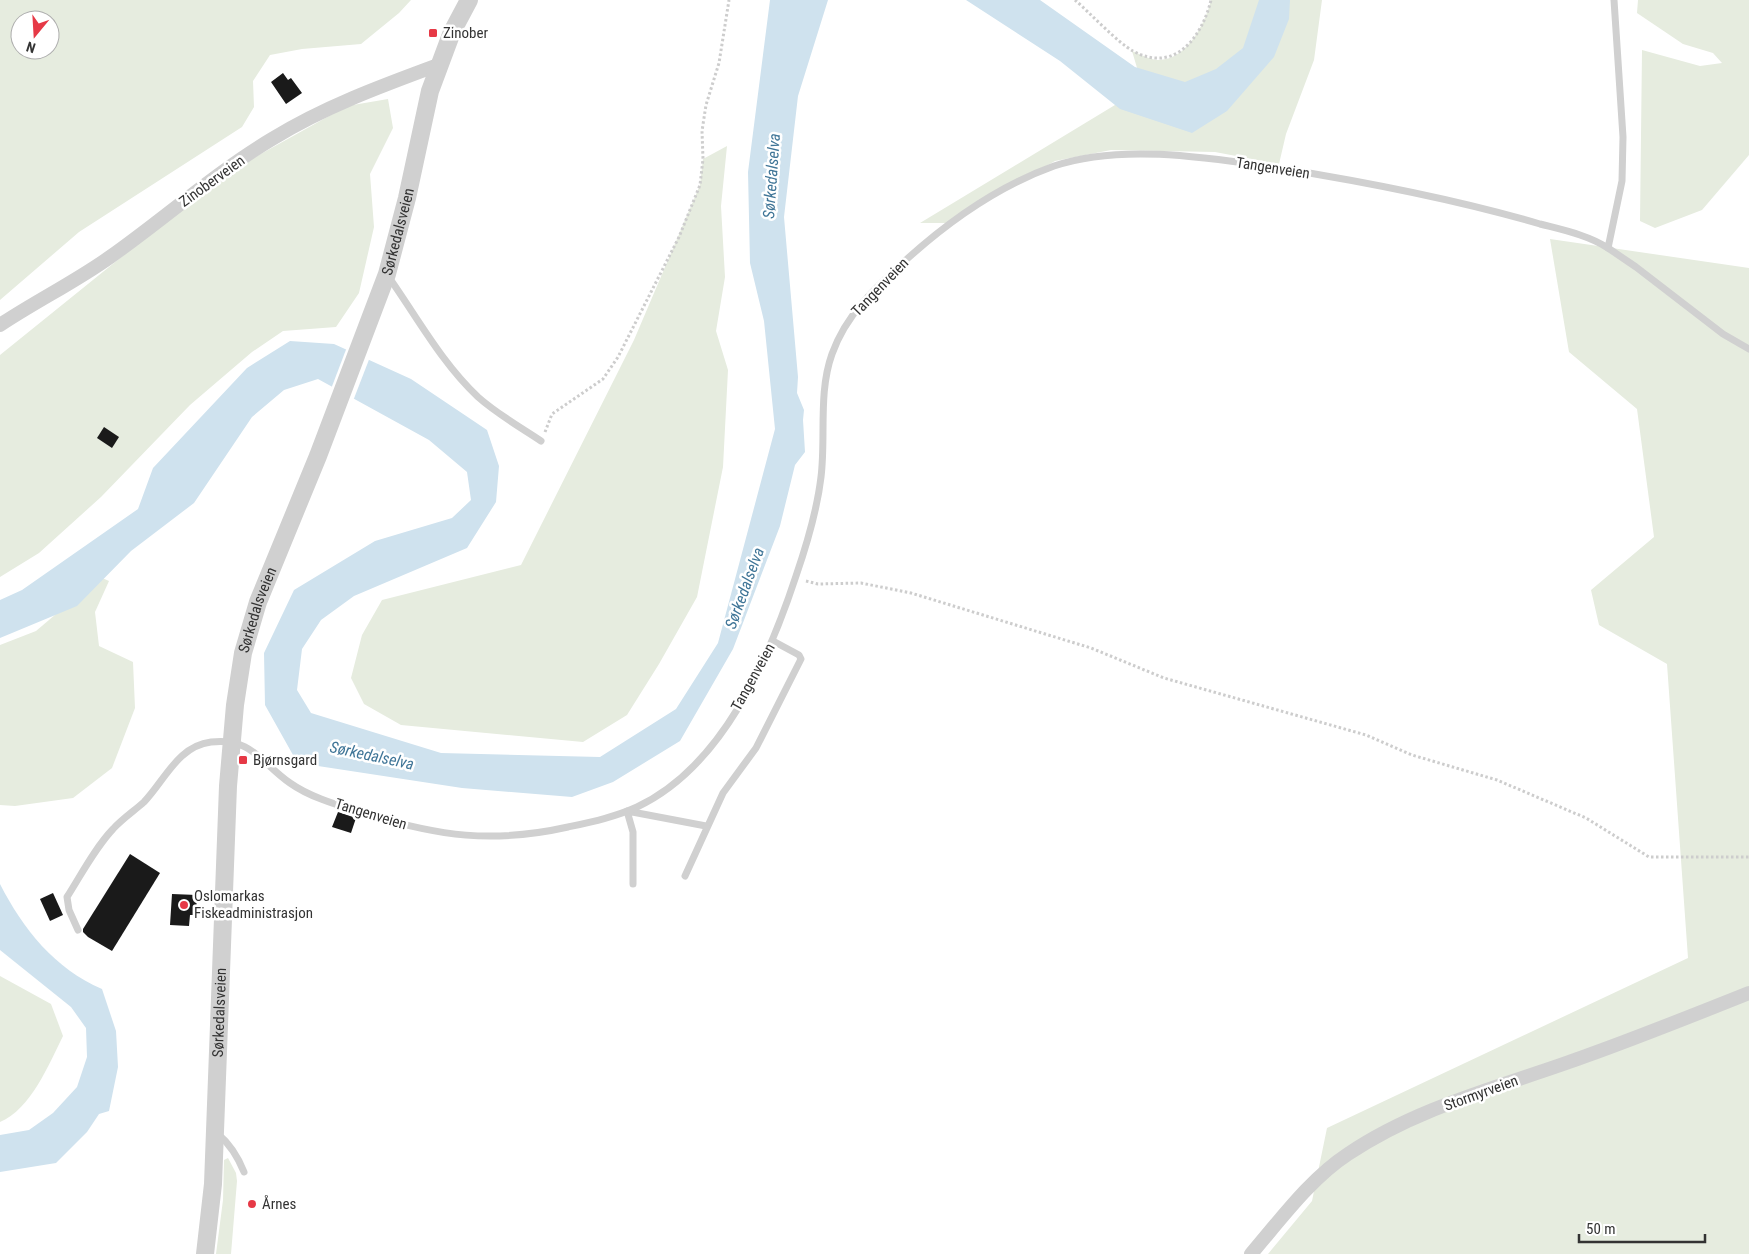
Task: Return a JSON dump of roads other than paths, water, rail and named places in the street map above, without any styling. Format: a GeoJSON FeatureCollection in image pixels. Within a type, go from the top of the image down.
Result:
{"type":"FeatureCollection","features":[{"type":"Feature","properties":{"kind":"street","name":"Sørkedalsveien"},"geometry":{"type":"LineString","coordinates":[[205,1254],[213,1184],[232,742],[239,674],[254,618],[387,274],[438,65],[452,32],[469,0]]}},
{"type":"Feature","properties":{"kind":"street","name":"Zinoberveien"},"geometry":{"type":"LineString","coordinates":[[0,324],[110,258],[202,187],[270,140],[348,100],[438,65]]}},
{"type":"Feature","properties":{"kind":"street","name":"Stormyrveien"},"geometry":{"type":"LineString","coordinates":[[1251,1254],[1285,1213],[1321,1175],[1348,1154],[1381,1134],[1446,1105],[1592,1054],[1749,993]]}},
{"type":"Feature","properties":{"kind":"lane"},"geometry":{"type":"LineString","coordinates":[[1608,248],[1622,182],[1623,137],[1614,0]]}},
{"type":"Feature","properties":{"kind":"lane","name":"Tangenveien"},"geometry":{"type":"LineString","coordinates":[[232,742],[253,750],[290,783],[335,804],[441,834],[488,838],[542,833],[627,811],[658,795],[674,783],[715,742],[745,695],[773,641],[807,545],[819,495],[828,368],[851,315],[877,286],[932,236],[1010,186],[1056,166],[1110,156],[1224,160],[1365,184],[1504,213],[1576,234],[1608,248],[1636,267],[1723,334],[1749,349]]}},
{"type":"Feature","properties":{"kind":"lane"},"geometry":{"type":"LineString","coordinates":[[387,274],[433,345],[462,380],[479,397],[541,441]]}},
{"type":"Feature","properties":{"kind":"lane"},"geometry":{"type":"LineString","coordinates":[[684,876],[722,793],[756,748],[801,659],[799,655],[773,641]]}},
{"type":"Feature","properties":{"kind":"lane"},"geometry":{"type":"LineString","coordinates":[[78,930],[69,910],[67,897],[112,830],[145,800],[181,756],[208,742],[232,742]]}},
{"type":"Feature","properties":{"kind":"lane"},"geometry":{"type":"LineString","coordinates":[[633,884],[633,832],[627,811],[706,826]]}},
{"type":"Feature","properties":{"kind":"lane"},"geometry":{"type":"LineString","coordinates":[[215,1133],[226,1141],[238,1156],[244,1172]]}},
{"type":"Feature","properties":{"kind":"water","name":"Sørkedalselva"},"geometry":{"type":"Polygon","coordinates":[[[770,0],[828,0],[798,96],[784,217],[798,377],[797,393],[804,410],[805,452],[795,465],[780,526],[733,649],[680,741],[613,782],[572,797],[462,788],[318,766],[293,755],[265,705],[264,653],[294,590],[375,541],[452,518],[471,500],[467,472],[429,440],[318,379],[284,390],[252,417],[194,503],[131,551],[77,606],[0,638],[0,600],[22,590],[138,509],[153,468],[247,368],[290,341],[334,344],[411,379],[487,430],[499,466],[496,502],[467,548],[354,596],[321,620],[302,649],[297,690],[311,713],[441,753],[600,757],[676,709],[718,643],[775,429],[764,321],[750,263],[748,172],[770,0]]]}},
{"type":"Feature","properties":{"kind":"water"},"geometry":{"type":"Polygon","coordinates":[[[966,0],[1040,0],[1135,67],[1185,82],[1216,69],[1243,48],[1259,0],[1290,0],[1289,19],[1274,57],[1227,111],[1192,133],[1120,109],[1060,61],[966,0]]]}},
{"type":"Feature","properties":{"kind":"water"},"geometry":{"type":"Polygon","coordinates":[[[0,884],[19,917],[42,946],[69,970],[85,981],[102,989],[116,1031],[118,1067],[109,1111],[99,1114],[87,1132],[56,1163],[0,1172],[0,1135],[29,1130],[53,1113],[77,1087],[87,1057],[86,1028],[71,1007],[0,950],[0,884]]]}},
{"type":"Feature","properties":{"kind":"place","name":"Zinober"},"geometry":{"type":"Point","coordinates":[433,33]}},
{"type":"Feature","properties":{"kind":"place","name":"Bjørnsgard"},"geometry":{"type":"Point","coordinates":[243,760]}},
{"type":"Feature","properties":{"kind":"place","name":"Oslomarkas Fiskeadministrasjon"},"geometry":{"type":"Point","coordinates":[184,905]}},
{"type":"Feature","properties":{"kind":"place","name":"Årnes"},"geometry":{"type":"Point","coordinates":[252,1204]}}]}
